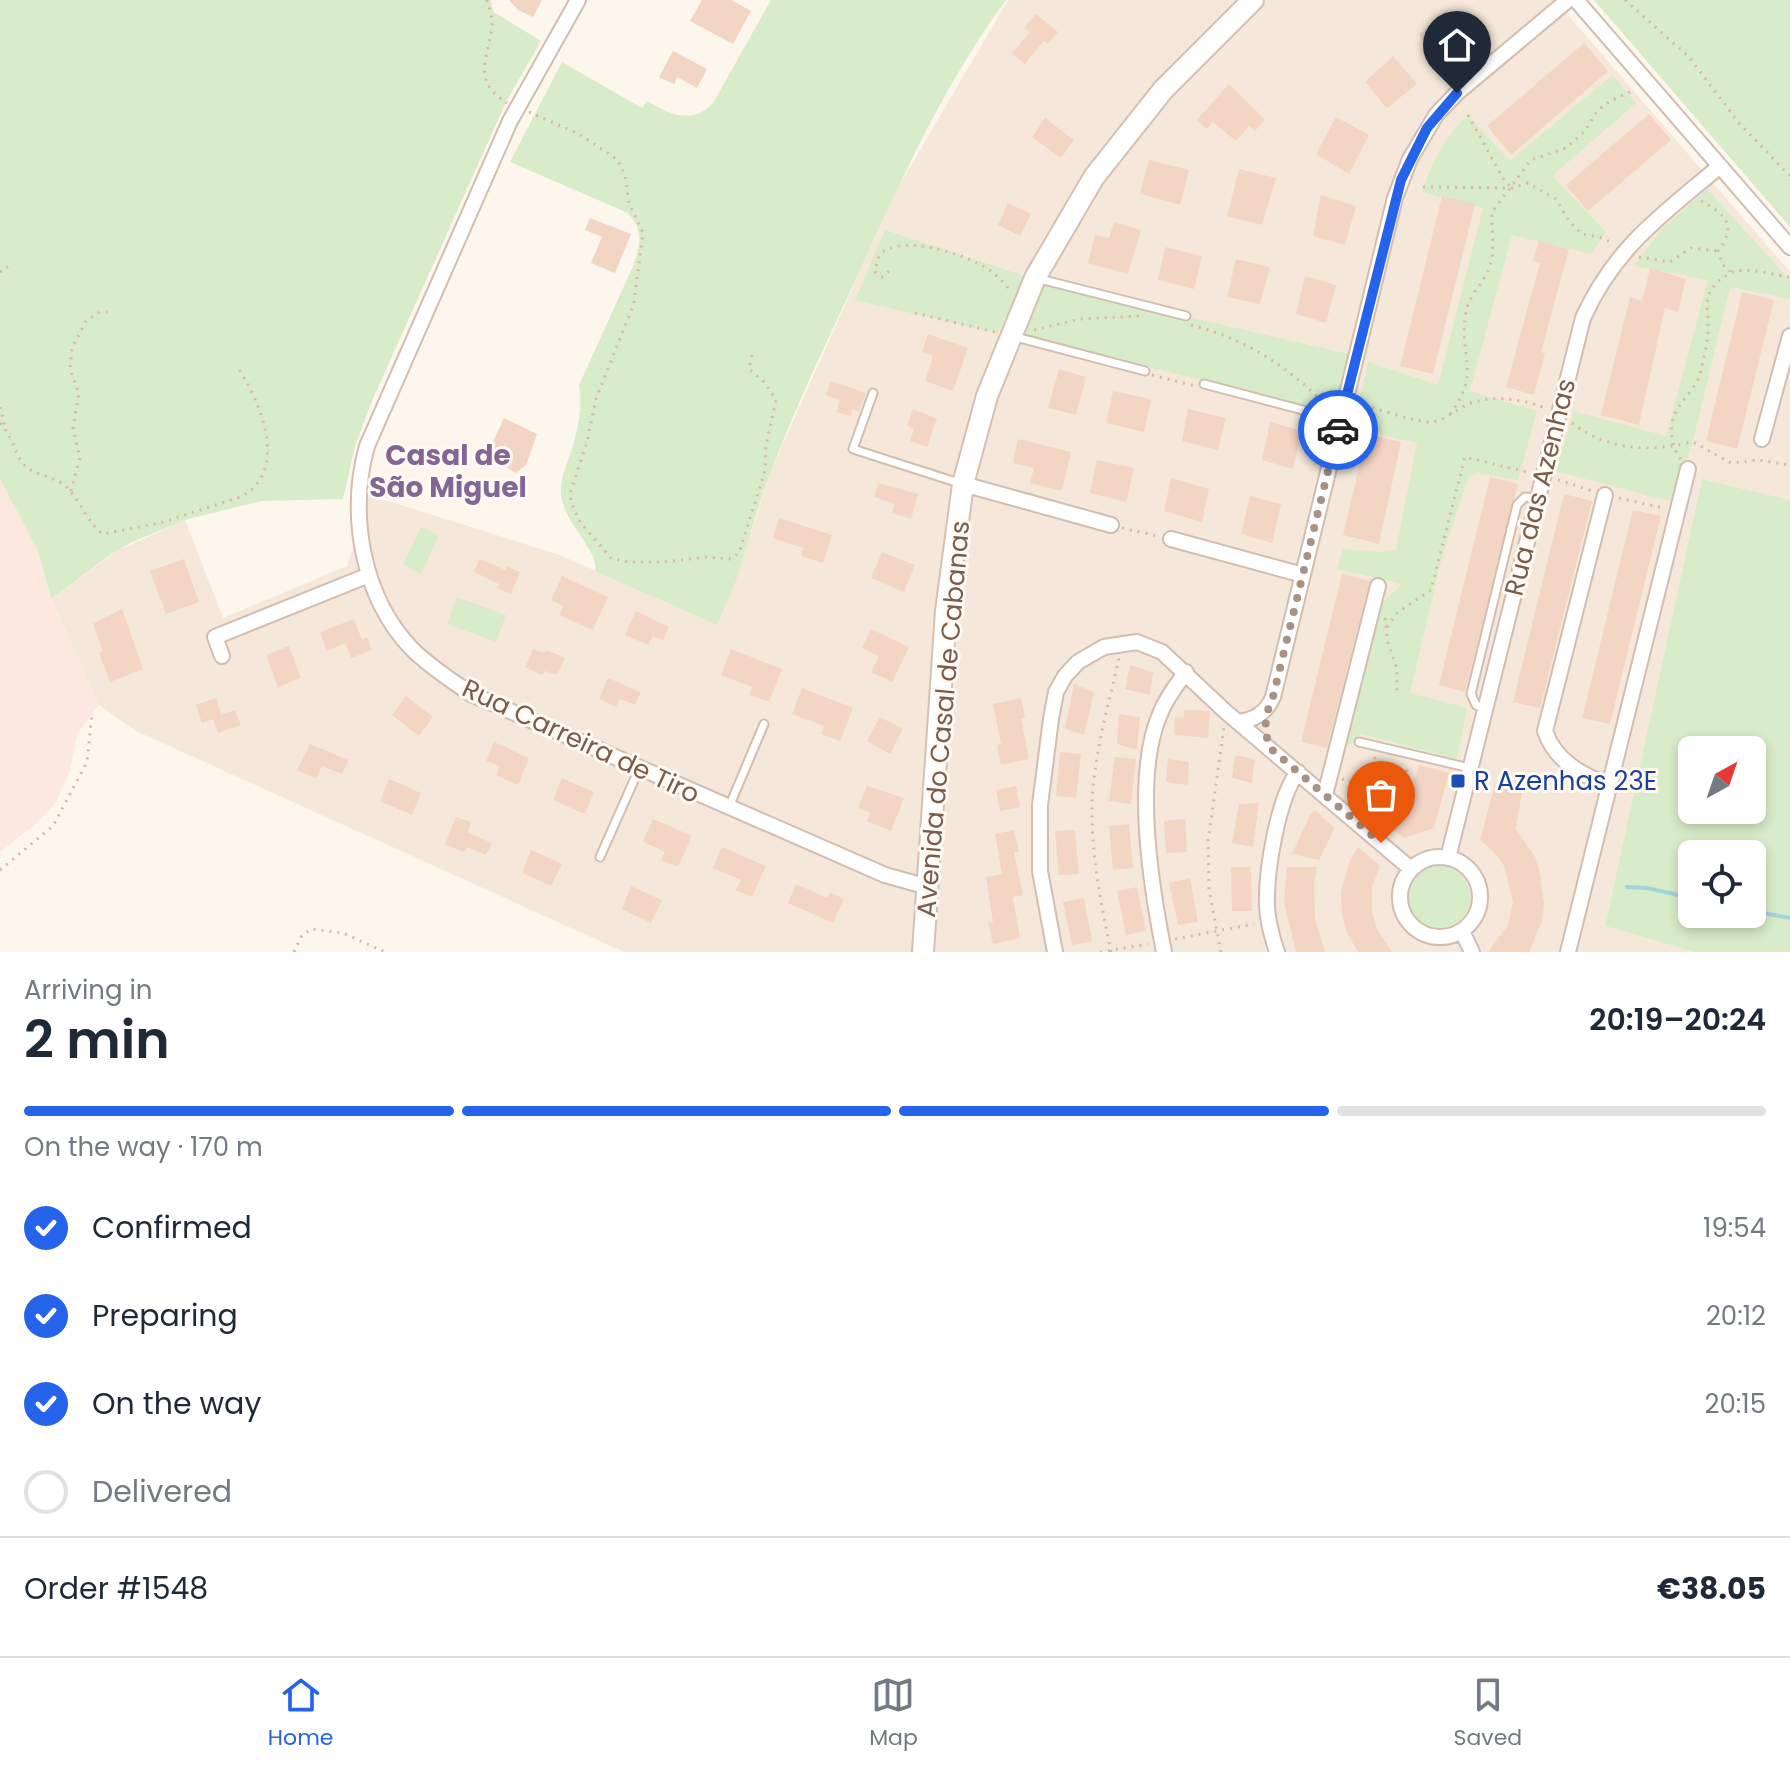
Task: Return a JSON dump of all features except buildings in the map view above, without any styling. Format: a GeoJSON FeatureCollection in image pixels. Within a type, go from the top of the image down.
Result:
{"type":"FeatureCollection","features":[{"type":"Feature","properties":{"kind":"street","name":"Rua Carreira de Tiro"},"geometry":{"type":"LineString","coordinates":[[578,0],[518,107],[367,446],[360,478],[358,515],[369,575],[398,631],[411,648],[434,669],[471,694],[885,875],[928,887]]}},
{"type":"Feature","properties":{"kind":"street","name":"Avenida do Casal de Cabanas"},"geometry":{"type":"LineString","coordinates":[[923,952],[946,611],[963,484],[979,419],[1035,278],[1094,177],[1163,90],[1253,0]]}},
{"type":"Feature","properties":{"kind":"street"},"geometry":{"type":"LineString","coordinates":[[1270,748],[1265,733],[1267,709],[1273,697],[1395,198],[1418,143],[1436,115],[1457,93],[1568,0]]}},
{"type":"Feature","properties":{"kind":"street"},"geometry":{"type":"LineString","coordinates":[[1576,0],[1790,247]]}},
{"type":"Feature","properties":{"kind":"street","name":"Rua das Azenhas"},"geometry":{"type":"LineString","coordinates":[[1448,858],[1583,318],[1599,286],[1624,250],[1720,166]]}},
{"type":"Feature","properties":{"kind":"street"},"geometry":{"type":"LineString","coordinates":[[1762,439],[1790,336]]}},
{"type":"Feature","properties":{"kind":"street"},"geometry":{"type":"LineString","coordinates":[[1568,952],[1688,469]]}},
{"type":"Feature","properties":{"kind":"street"},"geometry":{"type":"LineString","coordinates":[[963,484],[1111,525]]}},
{"type":"Feature","properties":{"kind":"street"},"geometry":{"type":"LineString","coordinates":[[1605,495],[1545,731],[1556,751],[1574,769],[1610,786]]}},
{"type":"Feature","properties":{"kind":"street"},"geometry":{"type":"LineString","coordinates":[[1171,539],[1303,575]]}},
{"type":"Feature","properties":{"kind":"street"},"geometry":{"type":"LineString","coordinates":[[222,656],[215,637],[369,575]]}},
{"type":"Feature","properties":{"kind":"street"},"geometry":{"type":"LineString","coordinates":[[1325,795],[1378,586]]}},
{"type":"Feature","properties":{"kind":"street"},"geometry":{"type":"LineString","coordinates":[[1055,952],[1040,871],[1040,805],[1056,692],[1078,662],[1104,647],[1122,643],[1150,646],[1162,652],[1232,717],[1411,869]]}},
{"type":"Feature","properties":{"kind":"street"},"geometry":{"type":"LineString","coordinates":[[1163,947],[1148,851],[1151,746],[1164,705],[1186,672]]}},
{"type":"Feature","properties":{"kind":"street"},"geometry":{"type":"LineString","coordinates":[[1232,717],[1252,719],[1267,709]]}},
{"type":"Feature","properties":{"kind":"street"},"geometry":{"type":"LineString","coordinates":[[1277,952],[1269,921],[1267,889],[1284,794],[1298,772]]}},
{"type":"Feature","properties":{"kind":"street"},"geometry":{"type":"LineString","coordinates":[[1448,858],[1468,868],[1479,887],[1479,909],[1462,931],[1434,945],[1410,924],[1401,906],[1401,886],[1411,869],[1425,860],[1448,858]]}},
{"type":"Feature","properties":{"kind":"street"},"geometry":{"type":"LineString","coordinates":[[1462,931],[1472,952]]}},
{"type":"Feature","properties":{"kind":"lane"},"geometry":{"type":"LineString","coordinates":[[1035,278],[1185,320]]}},
{"type":"Feature","properties":{"kind":"lane"},"geometry":{"type":"LineString","coordinates":[[1010,336],[1145,371]]}},
{"type":"Feature","properties":{"kind":"lane"},"geometry":{"type":"LineString","coordinates":[[1204,384],[1341,420]]}},
{"type":"Feature","properties":{"kind":"lane"},"geometry":{"type":"LineString","coordinates":[[873,393],[853,449],[963,484]]}},
{"type":"Feature","properties":{"kind":"lane"},"geometry":{"type":"LineString","coordinates":[[729,808],[764,724]]}},
{"type":"Feature","properties":{"kind":"lane"},"geometry":{"type":"LineString","coordinates":[[1359,742],[1470,768]]}},
{"type":"Feature","properties":{"kind":"lane"},"geometry":{"type":"LineString","coordinates":[[600,857],[639,769]]}},
{"type":"Feature","properties":{"kind":"path"},"geometry":{"type":"LineString","coordinates":[[487,0],[492,23],[483,65],[485,79],[496,95],[579,134],[618,160],[625,175],[629,203],[643,233],[634,303],[596,399],[587,442],[570,493],[580,522],[611,558],[628,562],[715,557],[731,559],[739,553],[765,471],[766,445],[776,400],[764,382],[749,369],[752,355]]}},
{"type":"Feature","properties":{"kind":"path"},"geometry":{"type":"LineString","coordinates":[[1625,0],[1689,57],[1731,114],[1790,176]]}},
{"type":"Feature","properties":{"kind":"path"},"geometry":{"type":"LineString","coordinates":[[1449,415],[1466,385],[1466,312],[1491,264],[1492,212],[1531,160],[1566,148],[1580,137],[1604,105],[1648,83]]}},
{"type":"Feature","properties":{"kind":"path"},"geometry":{"type":"LineString","coordinates":[[1468,115],[1504,180],[1512,188]]}},
{"type":"Feature","properties":{"kind":"path"},"geometry":{"type":"LineString","coordinates":[[1423,187],[1512,188],[1528,183],[1556,199],[1569,221],[1582,234],[1603,238],[1644,259],[1670,262],[1691,248],[1718,251]]}},
{"type":"Feature","properties":{"kind":"path"},"geometry":{"type":"LineString","coordinates":[[1687,194],[1714,208],[1728,223],[1728,234],[1718,251]]}},
{"type":"Feature","properties":{"kind":"path"},"geometry":{"type":"LineString","coordinates":[[889,271],[882,277],[875,272],[877,260],[885,250],[916,245],[949,252],[979,263],[1003,280],[1022,307]]}},
{"type":"Feature","properties":{"kind":"path"},"geometry":{"type":"LineString","coordinates":[[1718,251],[1723,265],[1731,272]]}},
{"type":"Feature","properties":{"kind":"path"},"geometry":{"type":"LineString","coordinates":[[0,272],[8,267]]}},
{"type":"Feature","properties":{"kind":"path"},"geometry":{"type":"LineString","coordinates":[[1688,469],[1672,447],[1672,423],[1677,407],[1696,387],[1701,374],[1708,331],[1707,298],[1715,285],[1731,272],[1751,270],[1790,277]]}},
{"type":"Feature","properties":{"kind":"path"},"geometry":{"type":"LineString","coordinates":[[71,491],[80,458],[73,428],[79,393],[70,370],[72,348],[86,321],[98,313],[113,311]]}},
{"type":"Feature","properties":{"kind":"path"},"geometry":{"type":"LineString","coordinates":[[915,313],[1010,336],[1080,319],[1149,316]]}},
{"type":"Feature","properties":{"kind":"path"},"geometry":{"type":"LineString","coordinates":[[1185,320],[1230,336],[1263,353],[1303,382],[1341,420]]}},
{"type":"Feature","properties":{"kind":"path"},"geometry":{"type":"LineString","coordinates":[[0,423],[27,467],[55,478],[71,491],[89,522],[103,534],[160,523],[251,492],[265,468],[268,440],[252,391],[238,368]]}},
{"type":"Feature","properties":{"kind":"path"},"geometry":{"type":"LineString","coordinates":[[1145,371],[1198,387],[1204,384]]}},
{"type":"Feature","properties":{"kind":"path"},"geometry":{"type":"LineString","coordinates":[[0,407],[5,429]]}},
{"type":"Feature","properties":{"kind":"path"},"geometry":{"type":"LineString","coordinates":[[1387,627],[1397,613],[1431,590],[1465,457],[1543,476]]}},
{"type":"Feature","properties":{"kind":"path"},"geometry":{"type":"LineString","coordinates":[[1758,460],[1790,465]]}},
{"type":"Feature","properties":{"kind":"path"},"geometry":{"type":"LineString","coordinates":[[1133,530],[1155,535]]}},
{"type":"Feature","properties":{"kind":"path"},"geometry":{"type":"LineString","coordinates":[[1374,602],[1385,618],[1388,643],[1397,669],[1397,691]]}},
{"type":"Feature","properties":{"kind":"path"},"geometry":{"type":"LineString","coordinates":[[1110,951],[1097,881],[1092,802],[1099,744],[1122,643]]}},
{"type":"Feature","properties":{"kind":"path"},"geometry":{"type":"LineString","coordinates":[[0,870],[53,826],[87,762],[92,714]]}},
{"type":"Feature","properties":{"kind":"path"},"geometry":{"type":"LineString","coordinates":[[1221,952],[1209,889],[1208,841],[1232,717]]}},
{"type":"Feature","properties":{"kind":"path"},"geometry":{"type":"LineString","coordinates":[[1340,779],[1361,784],[1376,757],[1365,754]]}},
{"type":"Feature","properties":{"kind":"path"},"geometry":{"type":"LineString","coordinates":[[1365,805],[1374,796],[1396,789],[1406,777],[1408,764]]}},
{"type":"Feature","properties":{"kind":"path"},"geometry":{"type":"LineString","coordinates":[[1372,767],[1407,802]]}},
{"type":"Feature","properties":{"kind":"path"},"geometry":{"type":"LineString","coordinates":[[1100,952],[1163,947],[1217,931],[1269,921]]}},
{"type":"Feature","properties":{"kind":"path"},"geometry":{"type":"LineString","coordinates":[[294,952],[302,935],[312,929],[343,933],[385,952]]}},
{"type":"Feature","properties":{"kind":"shaded area"},"geometry":{"type":"Polygon","coordinates":[[[1008,0],[1555,0],[1790,272],[1790,500],[1702,479],[1605,926],[1694,952],[624,952],[136,731],[99,705],[51,599],[117,551],[185,520],[223,618],[347,566],[369,495],[560,555],[717,625],[740,569],[769,475],[895,193],[1008,0]]]}},
{"type":"Feature","properties":{"kind":"shaded area"},"geometry":{"type":"Polygon","coordinates":[[[0,479],[38,551],[51,600],[99,705],[77,734],[70,771],[55,804],[0,852],[0,479]]]}},
{"type":"Feature","properties":{"kind":"green space"},"geometry":{"type":"Polygon","coordinates":[[[0,0],[490,0],[494,12],[541,41],[506,102],[372,401],[355,446],[343,499],[261,501],[188,519],[132,542],[51,599],[38,551],[0,479],[0,0]]]}},
{"type":"Feature","properties":{"kind":"green space"},"geometry":{"type":"Polygon","coordinates":[[[771,0],[1006,0],[943,100],[890,205],[779,451],[738,576],[717,625],[595,571],[592,555],[563,505],[561,489],[579,419],[579,385],[634,264],[639,243],[638,231],[628,213],[510,162],[562,62],[642,108],[647,101],[681,116],[705,110],[713,103],[771,0]]]}},
{"type":"Feature","properties":{"kind":"green space"},"geometry":{"type":"Polygon","coordinates":[[[1594,0],[1790,0],[1790,227],[1594,0]]]}},
{"type":"Feature","properties":{"kind":"green space"},"geometry":{"type":"Polygon","coordinates":[[[1612,75],[1636,103],[1552,176],[1606,232],[1591,254],[1512,235],[1470,391],[1537,411],[1518,480],[1477,473],[1468,478],[1441,561],[1410,693],[1467,708],[1457,759],[1360,734],[1348,746],[1343,745],[1378,607],[1402,584],[1337,569],[1343,549],[1396,550],[1417,443],[1353,428],[1368,362],[1438,385],[1483,208],[1422,192],[1426,181],[1446,141],[1468,115],[1510,161],[1612,75]]]}},
{"type":"Feature","properties":{"kind":"green space"},"geometry":{"type":"Polygon","coordinates":[[[1707,189],[1790,280],[1790,299],[1730,287],[1694,437],[1673,502],[1555,471],[1574,411],[1666,436],[1708,280],[1634,266],[1662,229],[1707,189]]]}},
{"type":"Feature","properties":{"kind":"green space"},"geometry":{"type":"Polygon","coordinates":[[[885,230],[1025,276],[998,333],[855,300],[885,230]]]}},
{"type":"Feature","properties":{"kind":"green space"},"geometry":{"type":"Polygon","coordinates":[[[1039,283],[1349,354],[1336,415],[1020,334],[1039,283]]]}},
{"type":"Feature","properties":{"kind":"green space"},"geometry":{"type":"Polygon","coordinates":[[[1702,479],[1790,500],[1790,952],[1694,952],[1605,926],[1702,479]]]}},
{"type":"Feature","properties":{"kind":"green space"},"geometry":{"type":"Polygon","coordinates":[[[421,527],[439,535],[421,574],[403,565],[421,527]]]}},
{"type":"Feature","properties":{"kind":"green space"},"geometry":{"type":"Polygon","coordinates":[[[457,597],[506,615],[496,642],[447,624],[457,597]]]}},
{"type":"Feature","properties":{"kind":"green space"},"geometry":{"type":"Polygon","coordinates":[[[1439,866],[1461,875],[1470,897],[1461,919],[1439,928],[1417,919],[1408,897],[1417,875],[1439,866]]]}},
{"type":"Feature","properties":{"kind":"waterway"},"geometry":{"type":"LineString","coordinates":[[1627,887],[1678,895]]}},
{"type":"Feature","properties":{"kind":"waterway"},"geometry":{"type":"LineString","coordinates":[[1766,914],[1790,918]]}},
{"type":"Feature","properties":{"kind":"way so far"},"geometry":{"type":"LineString","coordinates":[[1338,430],[1273,697],[1267,709],[1265,733],[1270,748],[1381,843]]}},
{"type":"Feature","properties":{"kind":"place","name":"R Azenhas 23E"},"geometry":{"type":"Point","coordinates":[1458,781]}},
{"type":"Feature","properties":{"kind":"district","name":"Casal de São Miguel"},"geometry":{"type":"Point","coordinates":[448,471]}},
{"type":"Feature","properties":{"kind":"route"},"geometry":{"type":"LineString","coordinates":[[1338,430],[1401,180],[1427,128],[1457,93]]}}]}
